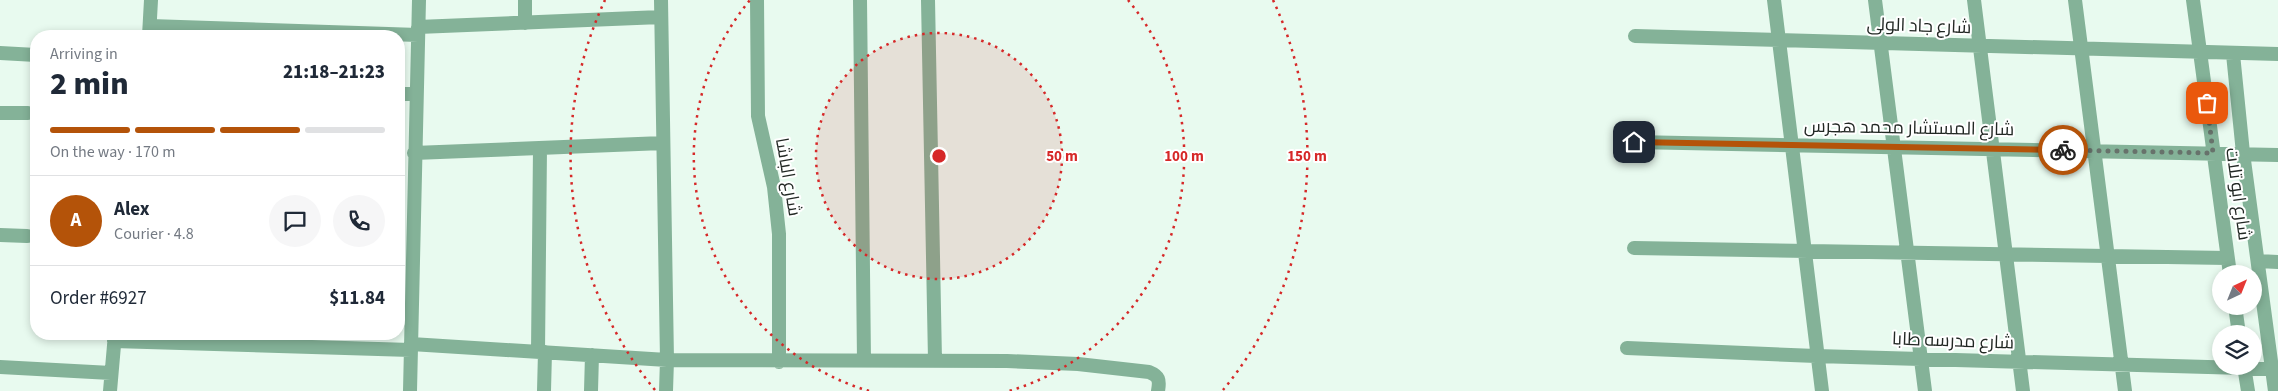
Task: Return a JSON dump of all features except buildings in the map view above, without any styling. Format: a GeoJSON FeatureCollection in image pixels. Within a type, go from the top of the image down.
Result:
{"type":"FeatureCollection","features":[{"type":"Feature","properties":{"kind":"street"},"geometry":{"type":"LineString","coordinates":[[150,30],[151,0]]}},
{"type":"Feature","properties":{"kind":"street"},"geometry":{"type":"LineString","coordinates":[[410,391],[419,0]]}},
{"type":"Feature","properties":{"kind":"street"},"geometry":{"type":"LineString","coordinates":[[525,0],[525,23]]}},
{"type":"Feature","properties":{"kind":"street"},"geometry":{"type":"LineString","coordinates":[[660,0],[666,391]]}},
{"type":"Feature","properties":{"kind":"street","name":"شارع الباشا"},"geometry":{"type":"LineString","coordinates":[[757,0],[758,116],[774,188],[779,234],[779,362]]}},
{"type":"Feature","properties":{"kind":"street"},"geometry":{"type":"LineString","coordinates":[[860,0],[864,361]]}},
{"type":"Feature","properties":{"kind":"street"},"geometry":{"type":"LineString","coordinates":[[928,0],[935,360]]}},
{"type":"Feature","properties":{"kind":"street"},"geometry":{"type":"LineString","coordinates":[[1774,0],[1777,40],[1816,356],[1822,391]]}},
{"type":"Feature","properties":{"kind":"street"},"geometry":{"type":"LineString","coordinates":[[1875,0],[1924,391]]}},
{"type":"Feature","properties":{"kind":"street"},"geometry":{"type":"LineString","coordinates":[[1974,0],[2023,391]]}},
{"type":"Feature","properties":{"kind":"street"},"geometry":{"type":"LineString","coordinates":[[2075,0],[2126,391]]}},
{"type":"Feature","properties":{"kind":"street","name":"شارع ابو تلات"},"geometry":{"type":"LineString","coordinates":[[2194,0],[2229,265]]}},
{"type":"Feature","properties":{"kind":"street"},"geometry":{"type":"LineString","coordinates":[[405,31],[661,17]]}},
{"type":"Feature","properties":{"kind":"street","name":"شارع جاد الولى"},"geometry":{"type":"LineString","coordinates":[[1635,36],[2278,54]]}},
{"type":"Feature","properties":{"kind":"street"},"geometry":{"type":"LineString","coordinates":[[0,53],[30,55]]}},
{"type":"Feature","properties":{"kind":"street","name":"شارع ابو تلات"},"geometry":{"type":"LineString","coordinates":[[2234,54],[2243,154],[2275,368],[2275,391]]}},
{"type":"Feature","properties":{"kind":"street"},"geometry":{"type":"LineString","coordinates":[[405,94],[416,94]]}},
{"type":"Feature","properties":{"kind":"street"},"geometry":{"type":"LineString","coordinates":[[0,113],[28,113]]}},
{"type":"Feature","properties":{"kind":"street","name":"شارع المستشار محمد هجرس"},"geometry":{"type":"LineString","coordinates":[[1634,142],[2278,155]]}},
{"type":"Feature","properties":{"kind":"street"},"geometry":{"type":"LineString","coordinates":[[414,153],[663,143]]}},
{"type":"Feature","properties":{"kind":"street"},"geometry":{"type":"LineString","coordinates":[[540,148],[544,391]]}},
{"type":"Feature","properties":{"kind":"street"},"geometry":{"type":"LineString","coordinates":[[0,235],[26,236]]}},
{"type":"Feature","properties":{"kind":"street"},"geometry":{"type":"LineString","coordinates":[[1634,248],[2228,258]]}},
{"type":"Feature","properties":{"kind":"street"},"geometry":{"type":"LineString","coordinates":[[2258,261],[2278,262]]}},
{"type":"Feature","properties":{"kind":"street"},"geometry":{"type":"LineString","coordinates":[[110,391],[114,340]]}},
{"type":"Feature","properties":{"kind":"street"},"geometry":{"type":"LineString","coordinates":[[203,340],[542,352],[667,360],[779,362],[935,360],[1060,363],[1149,372],[1156,375],[1159,380],[1158,391]]}},
{"type":"Feature","properties":{"kind":"street","name":"شارع مدرسه طابا"},"geometry":{"type":"LineString","coordinates":[[1627,348],[1816,356],[2212,366]]}},
{"type":"Feature","properties":{"kind":"street"},"geometry":{"type":"LineString","coordinates":[[590,391],[592,355]]}},
{"type":"Feature","properties":{"kind":"street"},"geometry":{"type":"LineString","coordinates":[[0,367],[111,373]]}},
{"type":"Feature","properties":{"kind":"street","name":"شارع مدرسه طابا"},"geometry":{"type":"LineString","coordinates":[[2262,368],[2275,368]]}},
{"type":"Feature","properties":{"kind":"street"},"geometry":{"type":"LineString","coordinates":[[2245,375],[2248,391]]}},
{"type":"Feature","properties":{"kind":"way so far"},"geometry":{"type":"LineString","coordinates":[[2063,150],[2213,153],[2207,103]]}},
{"type":"Feature","properties":{"kind":"route"},"geometry":{"type":"LineString","coordinates":[[1634,142],[2063,150]]}}]}
